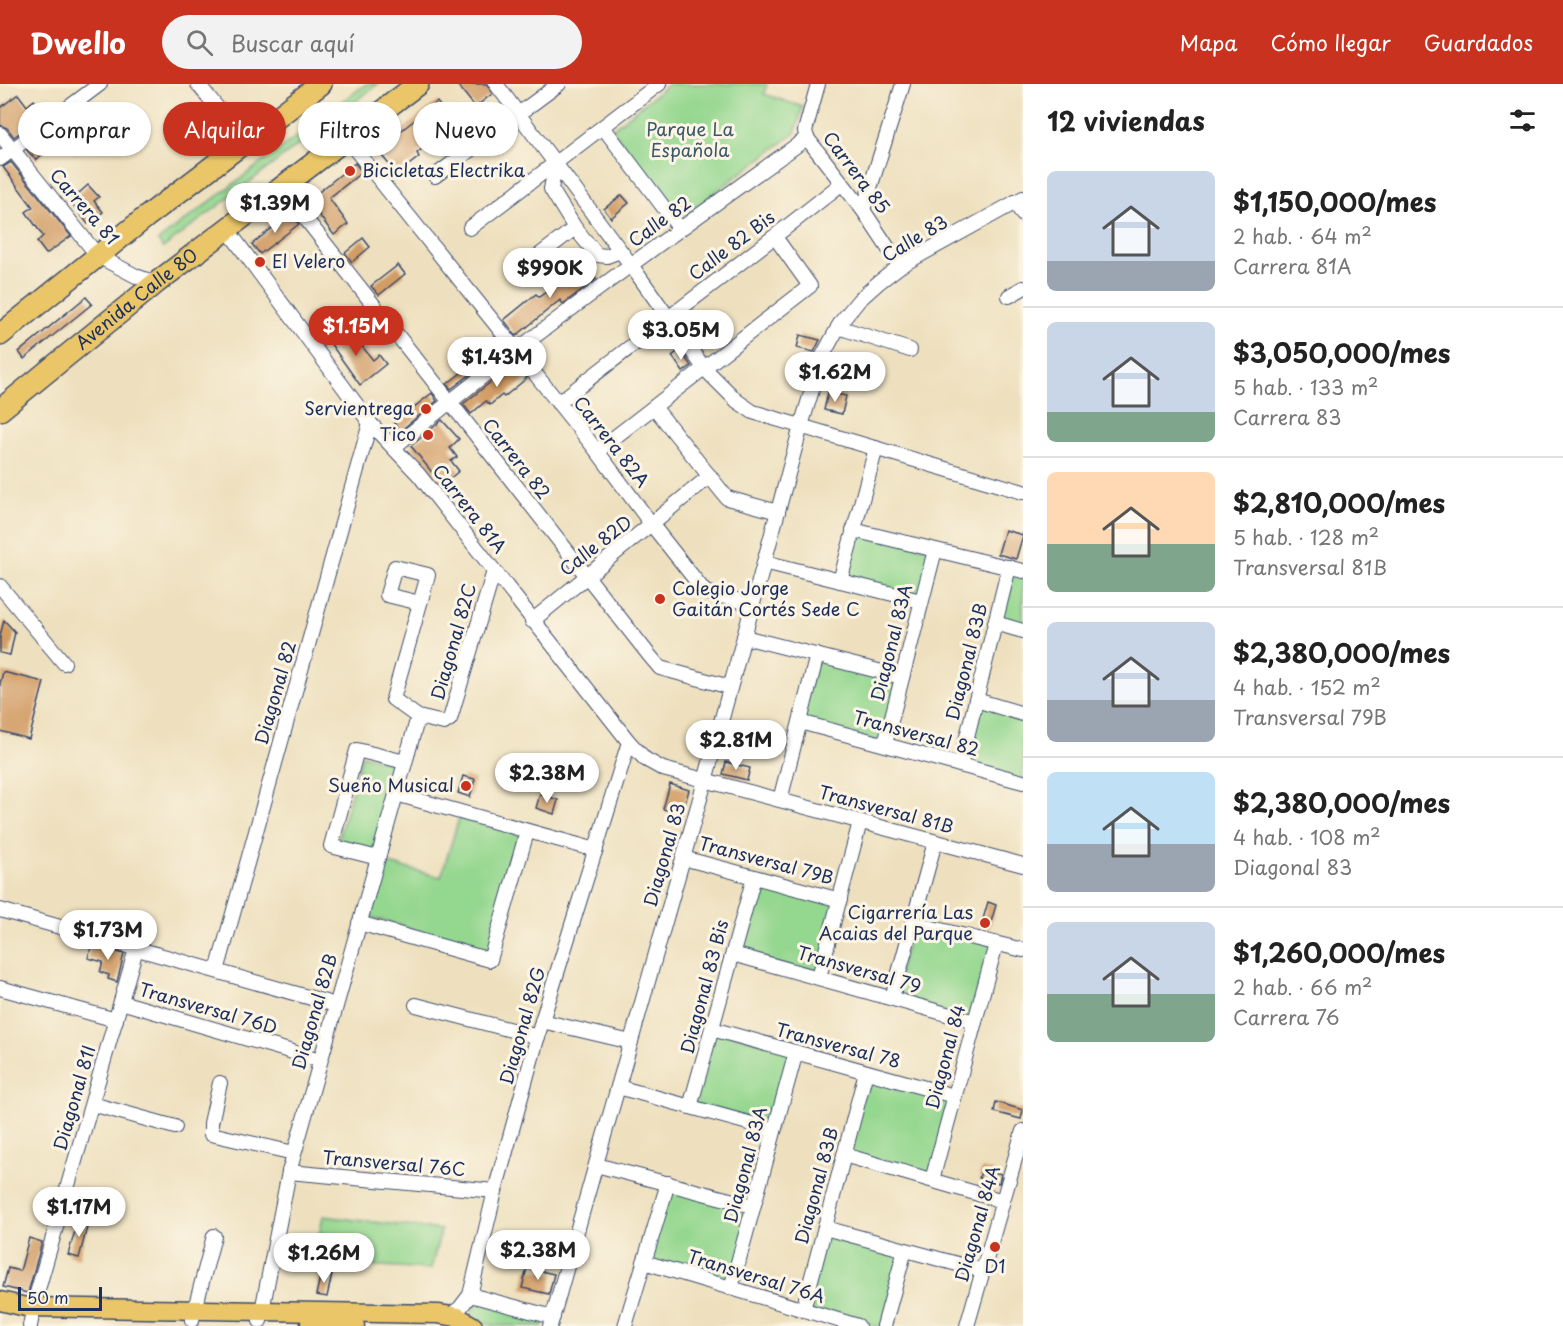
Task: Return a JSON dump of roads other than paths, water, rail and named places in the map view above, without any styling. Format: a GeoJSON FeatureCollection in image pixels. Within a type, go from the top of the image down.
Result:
{"type":"FeatureCollection","features":[{"type":"Feature","properties":{"kind":"highway"},"geometry":{"type":"LineString","coordinates":[[286,110],[321,84]]}},
{"type":"Feature","properties":{"kind":"highway","name":"Avenida Calle 80"},"geometry":{"type":"LineString","coordinates":[[394,102],[418,84]]}},
{"type":"Feature","properties":{"kind":"highway"},"geometry":{"type":"LineString","coordinates":[[0,335],[225,156]]}},
{"type":"Feature","properties":{"kind":"highway","name":"Avenida Calle 80"},"geometry":{"type":"LineString","coordinates":[[0,410],[156,283],[322,156]]}},
{"type":"Feature","properties":{"kind":"main road"},"geometry":{"type":"LineString","coordinates":[[0,1301],[32,1317]]}},
{"type":"Feature","properties":{"kind":"main road"},"geometry":{"type":"LineString","coordinates":[[0,1312],[32,1317],[261,1315],[355,1326]]}},
{"type":"Feature","properties":{"kind":"main road"},"geometry":{"type":"LineString","coordinates":[[302,1320],[451,1315],[473,1326]]}},
{"type":"Feature","properties":{"kind":"street"},"geometry":{"type":"LineString","coordinates":[[0,159],[100,84]]}},
{"type":"Feature","properties":{"kind":"street"},"geometry":{"type":"LineString","coordinates":[[198,84],[213,102]]}},
{"type":"Feature","properties":{"kind":"street"},"geometry":{"type":"LineString","coordinates":[[496,84],[631,265],[704,368],[737,401],[753,412],[1023,492]]}},
{"type":"Feature","properties":{"kind":"street"},"geometry":{"type":"LineString","coordinates":[[435,176],[559,84]]}},
{"type":"Feature","properties":{"kind":"street"},"geometry":{"type":"LineString","coordinates":[[470,228],[557,167],[603,127],[659,84]]}},
{"type":"Feature","properties":{"kind":"street"},"geometry":{"type":"LineString","coordinates":[[806,135],[818,84]]}},
{"type":"Feature","properties":{"kind":"street"},"geometry":{"type":"LineString","coordinates":[[863,210],[903,84]]}},
{"type":"Feature","properties":{"kind":"street"},"geometry":{"type":"LineString","coordinates":[[603,127],[680,229]]}},
{"type":"Feature","properties":{"kind":"street","name":"Carrera 81"},"geometry":{"type":"LineString","coordinates":[[0,134],[98,256],[156,283]]}},
{"type":"Feature","properties":{"kind":"street","name":"Carrera 85"},"geometry":{"type":"LineString","coordinates":[[806,135],[863,210],[900,266]]}},
{"type":"Feature","properties":{"kind":"street","name":"Calle 82"},"geometry":{"type":"LineString","coordinates":[[394,447],[449,402],[806,135]]}},
{"type":"Feature","properties":{"kind":"street","name":"Carrera 82A"},"geometry":{"type":"LineString","coordinates":[[361,156],[597,451],[705,592],[753,604]]}},
{"type":"Feature","properties":{"kind":"street"},"geometry":{"type":"LineString","coordinates":[[557,167],[551,189],[575,228],[597,255],[607,256],[620,251]]}},
{"type":"Feature","properties":{"kind":"street","name":"Carrera 82"},"geometry":{"type":"LineString","coordinates":[[288,182],[298,209],[660,668],[730,687]]}},
{"type":"Feature","properties":{"kind":"street","name":"Calle 82 Bis"},"geometry":{"type":"LineString","coordinates":[[558,403],[841,184]]}},
{"type":"Feature","properties":{"kind":"street"},"geometry":{"type":"LineString","coordinates":[[1019,200],[1023,215]]}},
{"type":"Feature","properties":{"kind":"street","name":"Calle 83"},"geometry":{"type":"LineString","coordinates":[[838,327],[860,300],[900,266],[1019,200]]}},
{"type":"Feature","properties":{"kind":"street"},"geometry":{"type":"LineString","coordinates":[[516,273],[575,228]]}},
{"type":"Feature","properties":{"kind":"street","name":"Carrera 81A"},"geometry":{"type":"LineString","coordinates":[[227,229],[370,423],[419,475],[629,742],[651,764],[705,781]]}},
{"type":"Feature","properties":{"kind":"street"},"geometry":{"type":"LineString","coordinates":[[597,451],[810,286],[775,237]]}},
{"type":"Feature","properties":{"kind":"street"},"geometry":{"type":"LineString","coordinates":[[1009,296],[1023,288]]}},
{"type":"Feature","properties":{"kind":"street"},"geometry":{"type":"LineString","coordinates":[[838,327],[910,350]]}},
{"type":"Feature","properties":{"kind":"street","name":"Diagonal 83"},"geometry":{"type":"LineString","coordinates":[[552,1321],[705,781],[801,426],[822,357],[838,327]]}},
{"type":"Feature","properties":{"kind":"street"},"geometry":{"type":"LineString","coordinates":[[654,407],[727,498],[778,512]]}},
{"type":"Feature","properties":{"kind":"street","name":"Diagonal 82"},"geometry":{"type":"LineString","coordinates":[[217,971],[370,423]]}},
{"type":"Feature","properties":{"kind":"street"},"geometry":{"type":"LineString","coordinates":[[840,581],[876,448]]}},
{"type":"Feature","properties":{"kind":"street","name":"Calle 82D"},"geometry":{"type":"LineString","coordinates":[[532,621],[710,476]]}},
{"type":"Feature","properties":{"kind":"street"},"geometry":{"type":"LineString","coordinates":[[854,530],[1023,571]]}},
{"type":"Feature","properties":{"kind":"street","name":"Diagonal 83A"},"geometry":{"type":"LineString","coordinates":[[885,744],[935,550]]}},
{"type":"Feature","properties":{"kind":"street"},"geometry":{"type":"LineString","coordinates":[[764,562],[921,601]]}},
{"type":"Feature","properties":{"kind":"street"},"geometry":{"type":"LineString","coordinates":[[418,717],[393,699],[428,575],[395,567],[387,595],[420,603]]}},
{"type":"Feature","properties":{"kind":"street","name":"Diagonal 83B"},"geometry":{"type":"LineString","coordinates":[[960,765],[1009,567]]}},
{"type":"Feature","properties":{"kind":"street","name":"Diagonal 82C"},"geometry":{"type":"LineString","coordinates":[[418,717],[444,723],[450,719],[494,571]]}},
{"type":"Feature","properties":{"kind":"street"},"geometry":{"type":"LineString","coordinates":[[0,586],[64,663]]}},
{"type":"Feature","properties":{"kind":"street"},"geometry":{"type":"LineString","coordinates":[[995,623],[1023,631]]}},
{"type":"Feature","properties":{"kind":"street"},"geometry":{"type":"LineString","coordinates":[[744,637],[902,677]]}},
{"type":"Feature","properties":{"kind":"street"},"geometry":{"type":"LineString","coordinates":[[780,800],[817,655]]}},
{"type":"Feature","properties":{"kind":"street"},"geometry":{"type":"LineString","coordinates":[[976,700],[1023,714]]}},
{"type":"Feature","properties":{"kind":"street","name":"Diagonal 82B"},"geometry":{"type":"LineString","coordinates":[[261,1315],[289,1172],[418,717]]}},
{"type":"Feature","properties":{"kind":"street","name":"Transversal 82"},"geometry":{"type":"LineString","coordinates":[[800,722],[1023,782]]}},
{"type":"Feature","properties":{"kind":"street","name":"Diagonal 82G"},"geometry":{"type":"LineString","coordinates":[[470,1295],[495,1191],[542,1021],[629,742]]}},
{"type":"Feature","properties":{"kind":"street"},"geometry":{"type":"LineString","coordinates":[[378,858],[331,846],[357,750],[405,762]]}},
{"type":"Feature","properties":{"kind":"street","name":"Transversal 81B"},"geometry":{"type":"LineString","coordinates":[[705,781],[935,842],[1022,861]]}},
{"type":"Feature","properties":{"kind":"street"},"geometry":{"type":"LineString","coordinates":[[396,794],[596,850]]}},
{"type":"Feature","properties":{"kind":"street"},"geometry":{"type":"LineString","coordinates":[[819,977],[860,822]]}},
{"type":"Feature","properties":{"kind":"street"},"geometry":{"type":"LineString","coordinates":[[359,923],[490,960],[526,832]]}},
{"type":"Feature","properties":{"kind":"street"},"geometry":{"type":"LineString","coordinates":[[892,998],[935,842]]}},
{"type":"Feature","properties":{"kind":"street","name":"Transversal 79B"},"geometry":{"type":"LineString","coordinates":[[683,858],[840,900]]}},
{"type":"Feature","properties":{"kind":"street","name":"Diagonal 83 Bis"},"geometry":{"type":"LineString","coordinates":[[690,1107],[754,877]]}},
{"type":"Feature","properties":{"kind":"street"},"geometry":{"type":"LineString","coordinates":[[0,910],[336,1005]]}},
{"type":"Feature","properties":{"kind":"street"},"geometry":{"type":"LineString","coordinates":[[912,923],[1023,950]]}},
{"type":"Feature","properties":{"kind":"street","name":"Diagonal 84"},"geometry":{"type":"LineString","coordinates":[[932,1180],[996,944]]}},
{"type":"Feature","properties":{"kind":"street","name":"Diagonal 81I"},"geometry":{"type":"LineString","coordinates":[[32,1317],[136,949]]}},
{"type":"Feature","properties":{"kind":"street","name":"Transversal 79"},"geometry":{"type":"LineString","coordinates":[[733,954],[975,1022]]}},
{"type":"Feature","properties":{"kind":"street"},"geometry":{"type":"LineString","coordinates":[[0,988],[116,1020]]}},
{"type":"Feature","properties":{"kind":"street","name":"Transversal 76D"},"geometry":{"type":"LineString","coordinates":[[121,1002],[320,1060]]}},
{"type":"Feature","properties":{"kind":"street"},"geometry":{"type":"LineString","coordinates":[[416,1005],[538,1036]]}},
{"type":"Feature","properties":{"kind":"street"},"geometry":{"type":"LineString","coordinates":[[542,1021],[631,1042]]}},
{"type":"Feature","properties":{"kind":"street","name":"Transversal 78"},"geometry":{"type":"LineString","coordinates":[[712,1029],[954,1096]]}},
{"type":"Feature","properties":{"kind":"street","name":"Diagonal 83A"},"geometry":{"type":"LineString","coordinates":[[731,1288],[796,1053]]}},
{"type":"Feature","properties":{"kind":"street","name":"Diagonal 83B"},"geometry":{"type":"LineString","coordinates":[[803,1310],[866,1072]]}},
{"type":"Feature","properties":{"kind":"street"},"geometry":{"type":"LineString","coordinates":[[220,1083],[211,1123],[211,1134],[294,1153]]}},
{"type":"Feature","properties":{"kind":"street"},"geometry":{"type":"LineString","coordinates":[[618,1087],[774,1130]]}},
{"type":"Feature","properties":{"kind":"street"},"geometry":{"type":"LineString","coordinates":[[92,1104],[175,1127]]}},
{"type":"Feature","properties":{"kind":"street","name":"Diagonal 84A"},"geometry":{"type":"LineString","coordinates":[[967,1326],[1003,1201],[1018,1165],[1023,1131]]}},
{"type":"Feature","properties":{"kind":"street"},"geometry":{"type":"LineString","coordinates":[[844,1155],[1003,1201]]}},
{"type":"Feature","properties":{"kind":"street"},"geometry":{"type":"LineString","coordinates":[[596,1165],[753,1206]]}},
{"type":"Feature","properties":{"kind":"street","name":"Transversal 76C"},"geometry":{"type":"LineString","coordinates":[[289,1172],[495,1191]]}},
{"type":"Feature","properties":{"kind":"street"},"geometry":{"type":"LineString","coordinates":[[625,1326],[668,1183]]}},
{"type":"Feature","properties":{"kind":"street"},"geometry":{"type":"LineString","coordinates":[[825,1228],[983,1271]]}},
{"type":"Feature","properties":{"kind":"street"},"geometry":{"type":"LineString","coordinates":[[193,1315],[214,1236]]}},
{"type":"Feature","properties":{"kind":"street"},"geometry":{"type":"LineString","coordinates":[[884,1326],[905,1250]]}},
{"type":"Feature","properties":{"kind":"street","name":"Transversal 76A"},"geometry":{"type":"LineString","coordinates":[[644,1262],[858,1326]]}},
{"type":"Feature","properties":{"kind":"street"},"geometry":{"type":"LineString","coordinates":[[451,1315],[470,1295],[552,1321]]}},
{"type":"Feature","properties":{"kind":"place","name":"Bicicletas Electrika"},"geometry":{"type":"Point","coordinates":[350,171]}},
{"type":"Feature","properties":{"kind":"place","name":"El Velero"},"geometry":{"type":"Point","coordinates":[260,262]}},
{"type":"Feature","properties":{"kind":"place","name":"Servientrega"},"geometry":{"type":"Point","coordinates":[426,409]}},
{"type":"Feature","properties":{"kind":"place","name":"Tico"},"geometry":{"type":"Point","coordinates":[428,435]}},
{"type":"Feature","properties":{"kind":"place","name":"Colegio Jorge Gaitán Cortés Sede C"},"geometry":{"type":"Point","coordinates":[660,599]}},
{"type":"Feature","properties":{"kind":"place","name":"Sueño Musical"},"geometry":{"type":"Point","coordinates":[466,786]}},
{"type":"Feature","properties":{"kind":"place","name":"Cigarrería Las Acaias del Parque"},"geometry":{"type":"Point","coordinates":[985,923]}},
{"type":"Feature","properties":{"kind":"place","name":"D1"},"geometry":{"type":"Point","coordinates":[995,1247]}},
{"type":"Feature","properties":{"kind":"park label","name":"Parque La Española"},"geometry":{"type":"Point","coordinates":[690,140]}}]}
